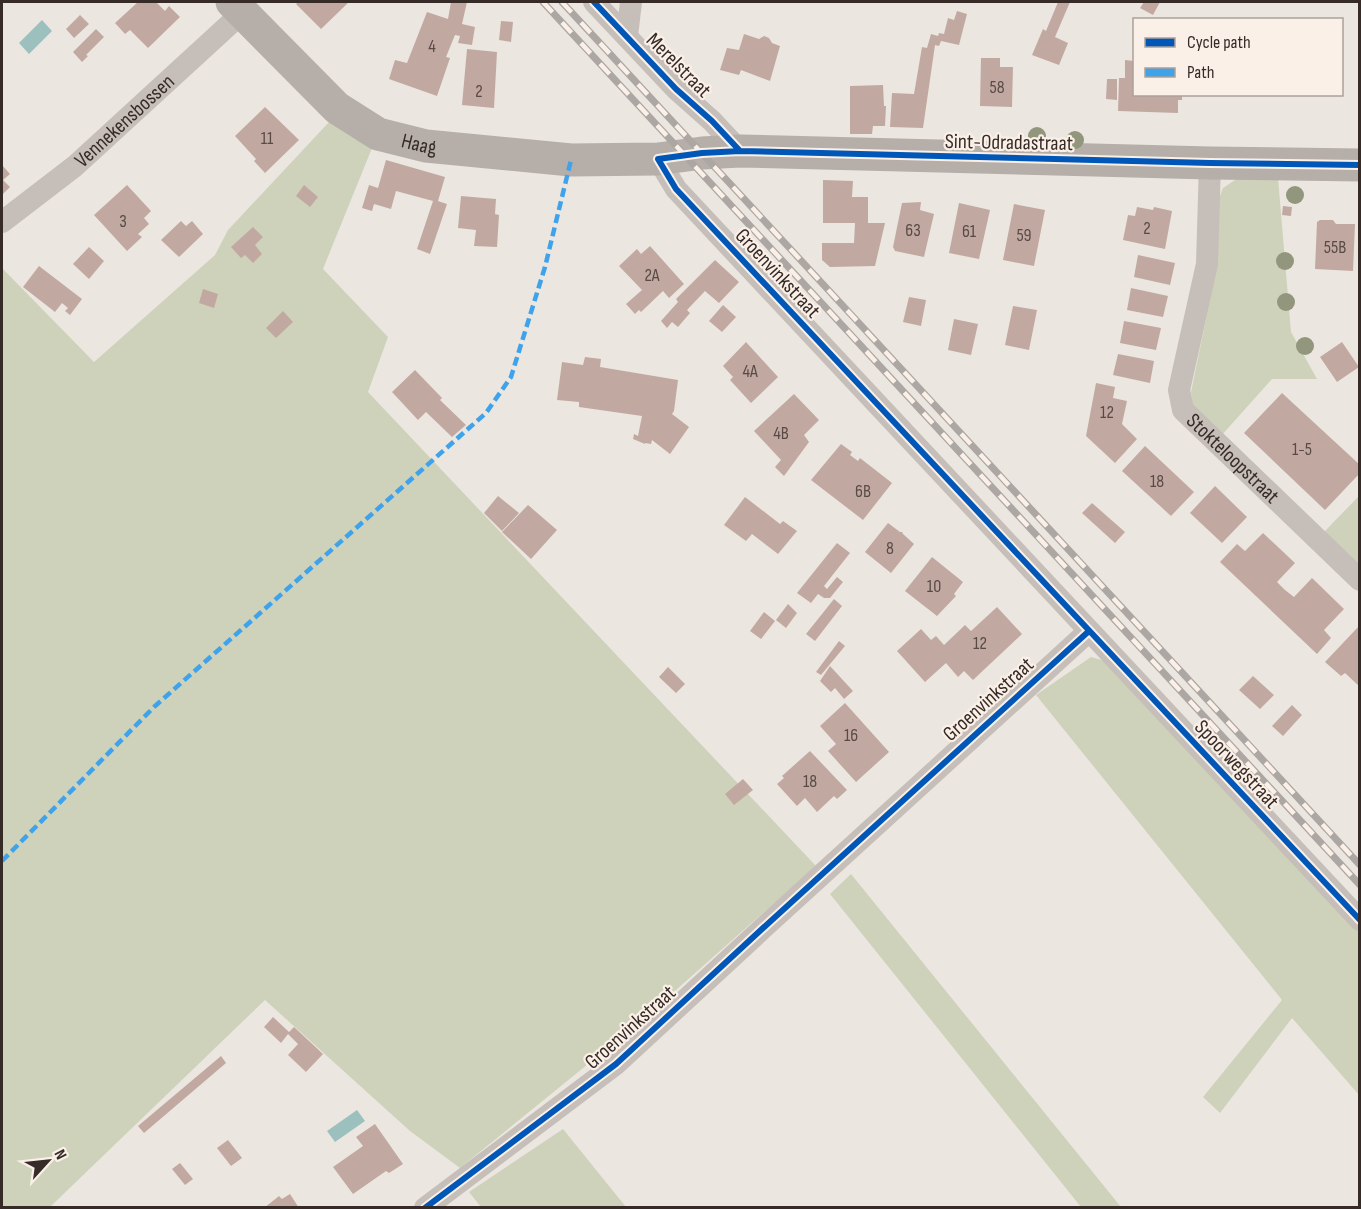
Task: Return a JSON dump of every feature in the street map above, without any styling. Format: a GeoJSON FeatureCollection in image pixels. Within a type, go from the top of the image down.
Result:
{"type":"FeatureCollection","features":[{"type":"Feature","properties":{"kind":"street","name":"Merelstraat"},"geometry":{"type":"LineString","coordinates":[[594,2],[676,89],[712,121],[740,151]]}},
{"type":"Feature","properties":{"kind":"street"},"geometry":{"type":"LineString","coordinates":[[627,36],[631,2]]}},
{"type":"Feature","properties":{"kind":"street","name":"Haag"},"geometry":{"type":"LineString","coordinates":[[238,7],[337,108],[378,134],[426,146],[571,160],[658,159]]}},
{"type":"Feature","properties":{"kind":"street","name":"Vennekensbossen"},"geometry":{"type":"LineString","coordinates":[[2,222],[75,166],[238,7]]}},
{"type":"Feature","properties":{"kind":"street","name":"Sint-Odradastraat"},"geometry":{"type":"LineString","coordinates":[[658,159],[740,151],[1359,165]]}},
{"type":"Feature","properties":{"kind":"street","name":"Groenvinkstraat"},"geometry":{"type":"LineString","coordinates":[[425,1208],[616,1064],[1089,631],[676,189],[658,159]]}},
{"type":"Feature","properties":{"kind":"street","name":"Stokteloopstraat"},"geometry":{"type":"LineString","coordinates":[[1210,163],[1207,264],[1179,390],[1183,410],[1359,580]]}},
{"type":"Feature","properties":{"kind":"street","name":"Spoorwegstraat"},"geometry":{"type":"LineString","coordinates":[[1089,631],[1359,920]]}},
{"type":"Feature","properties":{"kind":"green space"},"geometry":{"type":"Polygon","coordinates":[[[330,121],[372,148],[323,269],[388,337],[368,392],[816,866],[641,1021],[460,1168],[410,1131],[265,1000],[50,1207],[2,1207],[2,268],[94,362],[215,255],[228,230],[330,121]]]}},
{"type":"Feature","properties":{"kind":"green space"},"geometry":{"type":"Polygon","coordinates":[[[1241,176],[1278,178],[1291,332],[1317,379],[1272,379],[1221,436],[1193,409],[1191,392],[1216,271],[1217,204],[1223,188],[1241,176]]]}},
{"type":"Feature","properties":{"kind":"green space"},"geometry":{"type":"Polygon","coordinates":[[[1359,496],[1359,566],[1324,532],[1359,496]]]}},
{"type":"Feature","properties":{"kind":"green space"},"geometry":{"type":"Polygon","coordinates":[[[1091,657],[1109,662],[1359,932],[1359,1095],[1292,1018],[1220,1113],[1203,1097],[1282,1000],[1036,695],[1091,657]]]}},
{"type":"Feature","properties":{"kind":"green space"},"geometry":{"type":"Polygon","coordinates":[[[851,874],[1121,1207],[1081,1207],[830,894],[851,874]]]}},
{"type":"Feature","properties":{"kind":"green space"},"geometry":{"type":"Polygon","coordinates":[[[563,1129],[626,1207],[481,1207],[469,1192],[563,1129]]]}},
{"type":"Feature","properties":{"kind":"water"},"geometry":{"type":"Polygon","coordinates":[[[42,20],[52,31],[29,54],[19,43],[42,20]]]}},
{"type":"Feature","properties":{"kind":"water"},"geometry":{"type":"Polygon","coordinates":[[[357,1110],[365,1121],[335,1142],[327,1131],[357,1110]]]}},
{"type":"Feature","properties":{"kind":"building"},"geometry":{"type":"Polygon","coordinates":[[[138,2],[156,2],[165,11],[169,6],[180,17],[148,48],[130,30],[125,34],[115,23],[138,2]]]}},
{"type":"Feature","properties":{"kind":"building"},"geometry":{"type":"Polygon","coordinates":[[[298,2],[349,2],[321,29],[296,4],[298,2]]]}},
{"type":"Feature","properties":{"kind":"building"},"geometry":{"type":"Polygon","coordinates":[[[451,2],[467,2],[462,24],[475,27],[472,45],[458,43],[460,36],[455,35],[446,57],[450,58],[437,96],[389,79],[395,60],[407,63],[427,12],[448,19],[451,2]]]}},
{"type":"Feature","properties":{"kind":"building"},"geometry":{"type":"Polygon","coordinates":[[[1058,2],[1070,2],[1055,37],[1068,43],[1059,65],[1032,55],[1043,29],[1046,31],[1058,2]]]}},
{"type":"Feature","properties":{"kind":"building"},"geometry":{"type":"Polygon","coordinates":[[[1144,2],[1160,2],[1153,15],[1140,8],[1144,2]]]}},
{"type":"Feature","properties":{"kind":"building"},"geometry":{"type":"Polygon","coordinates":[[[957,11],[967,14],[959,45],[941,41],[939,46],[935,45],[923,128],[890,127],[892,93],[914,94],[922,47],[927,48],[931,34],[938,36],[939,33],[944,34],[948,18],[954,20],[957,11]]]}},
{"type":"Feature","properties":{"kind":"building"},"geometry":{"type":"Polygon","coordinates":[[[80,15],[89,24],[74,38],[66,29],[80,15]]]}},
{"type":"Feature","properties":{"kind":"building"},"geometry":{"type":"Polygon","coordinates":[[[501,21],[513,22],[511,42],[499,40],[501,21]]]}},
{"type":"Feature","properties":{"kind":"building"},"geometry":{"type":"Polygon","coordinates":[[[96,29],[104,37],[82,62],[73,52],[96,29]]]}},
{"type":"Feature","properties":{"kind":"building"},"geometry":{"type":"Polygon","coordinates":[[[744,34],[759,39],[764,36],[780,46],[770,81],[741,70],[739,75],[720,70],[727,48],[739,50],[744,34]]]}},
{"type":"Feature","properties":{"kind":"building"},"geometry":{"type":"Polygon","coordinates":[[[467,49],[497,52],[494,108],[462,105],[467,49]]]}},
{"type":"Feature","properties":{"kind":"building"},"geometry":{"type":"Polygon","coordinates":[[[981,58],[1000,58],[1000,67],[1013,67],[1012,107],[980,106],[981,58]]]}},
{"type":"Feature","properties":{"kind":"building"},"geometry":{"type":"Polygon","coordinates":[[[1125,60],[1133,61],[1133,96],[1182,96],[1182,100],[1178,100],[1178,113],[1118,111],[1119,78],[1125,78],[1125,60]]]}},
{"type":"Feature","properties":{"kind":"building"},"geometry":{"type":"Polygon","coordinates":[[[1107,79],[1117,79],[1117,100],[1106,99],[1107,79]]]}},
{"type":"Feature","properties":{"kind":"building"},"geometry":{"type":"Polygon","coordinates":[[[883,85],[884,106],[886,106],[885,126],[873,126],[872,134],[850,134],[850,86],[883,85]]]}},
{"type":"Feature","properties":{"kind":"building"},"geometry":{"type":"Polygon","coordinates":[[[265,107],[299,140],[265,173],[254,161],[256,159],[235,136],[265,107]]]}},
{"type":"Feature","properties":{"kind":"building"},"geometry":{"type":"Polygon","coordinates":[[[386,160],[445,177],[438,201],[447,204],[430,254],[417,249],[433,201],[396,191],[391,209],[374,204],[372,211],[362,208],[369,185],[378,188],[386,160]]]}},
{"type":"Feature","properties":{"kind":"building"},"geometry":{"type":"Polygon","coordinates":[[[2,165],[10,174],[3,180],[10,187],[2,195],[2,165]]]}},
{"type":"Feature","properties":{"kind":"building"},"geometry":{"type":"Polygon","coordinates":[[[823,180],[853,181],[852,197],[868,197],[868,223],[885,223],[875,266],[830,267],[822,260],[822,243],[854,243],[855,223],[823,223],[823,180]]]}},
{"type":"Feature","properties":{"kind":"building"},"geometry":{"type":"Polygon","coordinates":[[[127,185],[151,211],[144,218],[149,224],[138,234],[142,237],[127,251],[94,215],[127,185]]]}},
{"type":"Feature","properties":{"kind":"building"},"geometry":{"type":"Polygon","coordinates":[[[304,185],[318,197],[310,207],[296,196],[304,185]]]}},
{"type":"Feature","properties":{"kind":"building"},"geometry":{"type":"Polygon","coordinates":[[[461,196],[496,199],[495,214],[499,215],[497,247],[474,246],[476,230],[458,228],[461,196]]]}},
{"type":"Feature","properties":{"kind":"building"},"geometry":{"type":"Polygon","coordinates":[[[921,202],[920,210],[934,214],[924,257],[895,251],[893,247],[902,203],[921,202]]]}},
{"type":"Feature","properties":{"kind":"building"},"geometry":{"type":"Polygon","coordinates":[[[959,203],[990,210],[979,259],[949,253],[959,203]]]}},
{"type":"Feature","properties":{"kind":"building"},"geometry":{"type":"Polygon","coordinates":[[[1014,204],[1045,210],[1034,266],[1003,260],[1014,204]]]}},
{"type":"Feature","properties":{"kind":"building"},"geometry":{"type":"Polygon","coordinates":[[[1283,206],[1292,207],[1291,216],[1282,215],[1283,206]]]}},
{"type":"Feature","properties":{"kind":"building"},"geometry":{"type":"Polygon","coordinates":[[[1137,207],[1153,210],[1154,207],[1172,211],[1165,249],[1123,240],[1128,215],[1135,216],[1137,207]]]}},
{"type":"Feature","properties":{"kind":"building"},"geometry":{"type":"Polygon","coordinates":[[[1333,220],[1336,224],[1355,224],[1353,271],[1315,269],[1317,222],[1333,220]]]}},
{"type":"Feature","properties":{"kind":"building"},"geometry":{"type":"Polygon","coordinates":[[[181,221],[186,226],[192,221],[203,234],[179,257],[161,240],[181,221]]]}},
{"type":"Feature","properties":{"kind":"building"},"geometry":{"type":"Polygon","coordinates":[[[253,227],[263,237],[255,245],[262,254],[253,263],[245,255],[241,258],[231,247],[253,227]]]}},
{"type":"Feature","properties":{"kind":"building"},"geometry":{"type":"Polygon","coordinates":[[[650,246],[684,284],[669,298],[663,291],[641,312],[639,310],[635,314],[626,304],[642,290],[619,266],[637,249],[641,254],[650,246]]]}},
{"type":"Feature","properties":{"kind":"building"},"geometry":{"type":"Polygon","coordinates":[[[89,247],[104,261],[89,279],[73,264],[89,247]]]}},
{"type":"Feature","properties":{"kind":"building"},"geometry":{"type":"Polygon","coordinates":[[[1138,255],[1175,263],[1170,285],[1134,277],[1138,255]]]}},
{"type":"Feature","properties":{"kind":"building"},"geometry":{"type":"Polygon","coordinates":[[[715,260],[739,282],[719,303],[705,291],[687,310],[690,313],[678,327],[672,322],[667,328],[661,321],[678,302],[676,299],[715,260]]]}},
{"type":"Feature","properties":{"kind":"building"},"geometry":{"type":"Polygon","coordinates":[[[39,266],[82,299],[70,315],[65,311],[68,308],[62,303],[55,312],[23,287],[39,266]]]}},
{"type":"Feature","properties":{"kind":"building"},"geometry":{"type":"Polygon","coordinates":[[[1131,288],[1168,296],[1163,317],[1127,310],[1131,288]]]}},
{"type":"Feature","properties":{"kind":"building"},"geometry":{"type":"Polygon","coordinates":[[[203,289],[218,294],[214,308],[199,303],[203,289]]]}},
{"type":"Feature","properties":{"kind":"building"},"geometry":{"type":"Polygon","coordinates":[[[909,297],[926,300],[921,326],[903,322],[909,297]]]}},
{"type":"Feature","properties":{"kind":"building"},"geometry":{"type":"Polygon","coordinates":[[[723,305],[736,317],[722,332],[709,321],[723,305]]]}},
{"type":"Feature","properties":{"kind":"building"},"geometry":{"type":"Polygon","coordinates":[[[1013,306],[1037,310],[1029,350],[1005,345],[1013,306]]]}},
{"type":"Feature","properties":{"kind":"building"},"geometry":{"type":"Polygon","coordinates":[[[283,311],[293,322],[276,338],[266,328],[283,311]]]}},
{"type":"Feature","properties":{"kind":"building"},"geometry":{"type":"Polygon","coordinates":[[[954,319],[978,324],[971,355],[948,350],[954,319]]]}},
{"type":"Feature","properties":{"kind":"building"},"geometry":{"type":"Polygon","coordinates":[[[1124,321],[1161,328],[1156,350],[1120,343],[1124,321]]]}},
{"type":"Feature","properties":{"kind":"building"},"geometry":{"type":"Polygon","coordinates":[[[746,342],[778,377],[751,403],[730,380],[733,377],[723,366],[746,342]]]}},
{"type":"Feature","properties":{"kind":"building"},"geometry":{"type":"Polygon","coordinates":[[[1342,342],[1359,367],[1337,382],[1320,357],[1342,342]]]}},
{"type":"Feature","properties":{"kind":"building"},"geometry":{"type":"Polygon","coordinates":[[[1118,354],[1154,361],[1150,383],[1113,375],[1118,354]]]}},
{"type":"Feature","properties":{"kind":"building"},"geometry":{"type":"Polygon","coordinates":[[[585,357],[601,359],[600,367],[678,380],[672,414],[689,427],[670,454],[652,440],[651,444],[645,444],[633,439],[634,434],[638,436],[642,416],[579,407],[579,402],[557,400],[562,362],[583,365],[585,357]]]}},
{"type":"Feature","properties":{"kind":"building"},"geometry":{"type":"Polygon","coordinates":[[[415,370],[442,398],[440,400],[466,425],[452,437],[426,412],[418,420],[392,392],[415,370]]]}},
{"type":"Feature","properties":{"kind":"building"},"geometry":{"type":"Polygon","coordinates":[[[1096,383],[1115,387],[1113,398],[1127,401],[1122,424],[1137,439],[1115,463],[1086,436],[1096,383]]]}},
{"type":"Feature","properties":{"kind":"building"},"geometry":{"type":"Polygon","coordinates":[[[1282,393],[1360,465],[1360,473],[1325,510],[1244,433],[1282,393]]]}},
{"type":"Feature","properties":{"kind":"building"},"geometry":{"type":"Polygon","coordinates":[[[794,394],[819,420],[804,435],[809,442],[784,476],[775,467],[781,460],[754,431],[794,394]]]}},
{"type":"Feature","properties":{"kind":"building"},"geometry":{"type":"Polygon","coordinates":[[[841,444],[852,452],[850,455],[858,461],[860,458],[892,483],[863,520],[811,480],[841,444]]]}},
{"type":"Feature","properties":{"kind":"building"},"geometry":{"type":"Polygon","coordinates":[[[1145,446],[1194,492],[1171,516],[1122,471],[1145,446]]]}},
{"type":"Feature","properties":{"kind":"building"},"geometry":{"type":"Polygon","coordinates":[[[1215,486],[1247,517],[1222,543],[1190,513],[1215,486]]]}},
{"type":"Feature","properties":{"kind":"building"},"geometry":{"type":"Polygon","coordinates":[[[498,496],[519,513],[502,531],[484,513],[498,496]]]}},
{"type":"Feature","properties":{"kind":"building"},"geometry":{"type":"Polygon","coordinates":[[[745,497],[780,524],[783,521],[797,531],[778,554],[752,534],[746,541],[724,525],[745,497]]]}},
{"type":"Feature","properties":{"kind":"building"},"geometry":{"type":"Polygon","coordinates":[[[1092,503],[1125,532],[1115,543],[1082,513],[1092,503]]]}},
{"type":"Feature","properties":{"kind":"building"},"geometry":{"type":"Polygon","coordinates":[[[528,505],[557,530],[531,559],[502,532],[528,505]]]}},
{"type":"Feature","properties":{"kind":"building"},"geometry":{"type":"Polygon","coordinates":[[[888,523],[903,532],[914,544],[891,573],[865,552],[888,523]]]}},
{"type":"Feature","properties":{"kind":"building"},"geometry":{"type":"Polygon","coordinates":[[[1263,533],[1295,563],[1277,582],[1285,590],[1294,597],[1312,578],[1344,609],[1324,630],[1331,638],[1317,654],[1220,562],[1237,544],[1245,551],[1263,533]]]}},
{"type":"Feature","properties":{"kind":"building"},"geometry":{"type":"Polygon","coordinates":[[[837,543],[850,553],[824,586],[827,589],[837,577],[843,582],[830,598],[824,598],[818,594],[811,603],[797,593],[837,543]]]}},
{"type":"Feature","properties":{"kind":"building"},"geometry":{"type":"Polygon","coordinates":[[[932,557],[963,582],[954,594],[956,596],[937,616],[905,591],[932,557]]]}},
{"type":"Feature","properties":{"kind":"building"},"geometry":{"type":"Polygon","coordinates":[[[834,599],[842,606],[815,641],[806,634],[834,599]]]}},
{"type":"Feature","properties":{"kind":"building"},"geometry":{"type":"Polygon","coordinates":[[[788,604],[797,613],[786,628],[776,620],[788,604]]]}},
{"type":"Feature","properties":{"kind":"building"},"geometry":{"type":"Polygon","coordinates":[[[997,607],[1022,634],[973,680],[964,671],[958,677],[946,663],[925,682],[897,651],[921,629],[931,640],[936,636],[944,645],[965,625],[971,631],[997,607]]]}},
{"type":"Feature","properties":{"kind":"building"},"geometry":{"type":"Polygon","coordinates":[[[764,612],[775,621],[761,639],[750,631],[764,612]]]}},
{"type":"Feature","properties":{"kind":"building"},"geometry":{"type":"Polygon","coordinates":[[[1360,625],[1360,687],[1345,673],[1341,676],[1325,662],[1360,625]]]}},
{"type":"Feature","properties":{"kind":"building"},"geometry":{"type":"Polygon","coordinates":[[[839,641],[845,646],[821,675],[816,672],[839,641]]]}},
{"type":"Feature","properties":{"kind":"building"},"geometry":{"type":"Polygon","coordinates":[[[830,666],[853,691],[844,699],[835,688],[831,692],[820,681],[830,666]]]}},
{"type":"Feature","properties":{"kind":"building"},"geometry":{"type":"Polygon","coordinates":[[[668,667],[685,684],[676,693],[659,677],[668,667]]]}},
{"type":"Feature","properties":{"kind":"building"},"geometry":{"type":"Polygon","coordinates":[[[1253,676],[1274,695],[1260,709],[1239,690],[1253,676]]]}},
{"type":"Feature","properties":{"kind":"building"},"geometry":{"type":"Polygon","coordinates":[[[845,703],[889,752],[856,782],[828,751],[836,744],[820,726],[845,703]]]}},
{"type":"Feature","properties":{"kind":"building"},"geometry":{"type":"Polygon","coordinates":[[[1292,705],[1302,715],[1283,736],[1272,726],[1292,705]]]}},
{"type":"Feature","properties":{"kind":"building"},"geometry":{"type":"Polygon","coordinates":[[[810,751],[847,790],[837,799],[834,796],[817,812],[805,798],[797,806],[777,784],[784,778],[782,776],[810,751]]]}},
{"type":"Feature","properties":{"kind":"building"},"geometry":{"type":"Polygon","coordinates":[[[743,779],[753,790],[734,805],[725,794],[743,779]]]}},
{"type":"Feature","properties":{"kind":"building"},"geometry":{"type":"Polygon","coordinates":[[[273,1017],[289,1032],[294,1027],[323,1054],[306,1072],[288,1055],[298,1044],[288,1034],[281,1043],[264,1027],[273,1017]]]}},
{"type":"Feature","properties":{"kind":"building"},"geometry":{"type":"Polygon","coordinates":[[[221,1056],[226,1063],[144,1133],[138,1126],[221,1056]]]}},
{"type":"Feature","properties":{"kind":"building"},"geometry":{"type":"Polygon","coordinates":[[[375,1124],[403,1164],[389,1173],[386,1171],[353,1194],[333,1167],[363,1146],[356,1137],[375,1124]]]}},
{"type":"Feature","properties":{"kind":"building"},"geometry":{"type":"Polygon","coordinates":[[[228,1140],[242,1158],[231,1166],[217,1148],[228,1140]]]}},
{"type":"Feature","properties":{"kind":"building"},"geometry":{"type":"Polygon","coordinates":[[[180,1163],[193,1179],[185,1185],[172,1169],[180,1163]]]}},
{"type":"Feature","properties":{"kind":"building"},"geometry":{"type":"Polygon","coordinates":[[[290,1194],[299,1208],[264,1208],[279,1196],[282,1199],[290,1194]]]}},
{"type":"Feature","properties":{"kind":"railway"},"geometry":{"type":"LineString","coordinates":[[543,2],[1360,885]]}},
{"type":"Feature","properties":{"kind":"railway"},"geometry":{"type":"LineString","coordinates":[[562,2],[1360,865]]}},
{"type":"Feature","properties":{"kind":"marked path"},"geometry":{"type":"LineString","coordinates":[[2,861],[154,707],[486,413],[511,377],[545,267],[571,160]]}},
{"type":"Feature","properties":{"kind":"cycle path"},"geometry":{"type":"LineString","coordinates":[[594,2],[676,89],[712,121],[740,151]]}},
{"type":"Feature","properties":{"kind":"cycle path"},"geometry":{"type":"LineString","coordinates":[[1360,165],[740,151],[658,159],[676,189],[1360,920]]}},
{"type":"Feature","properties":{"kind":"cycle path"},"geometry":{"type":"LineString","coordinates":[[425,1208],[616,1064],[1089,631]]}}]}
